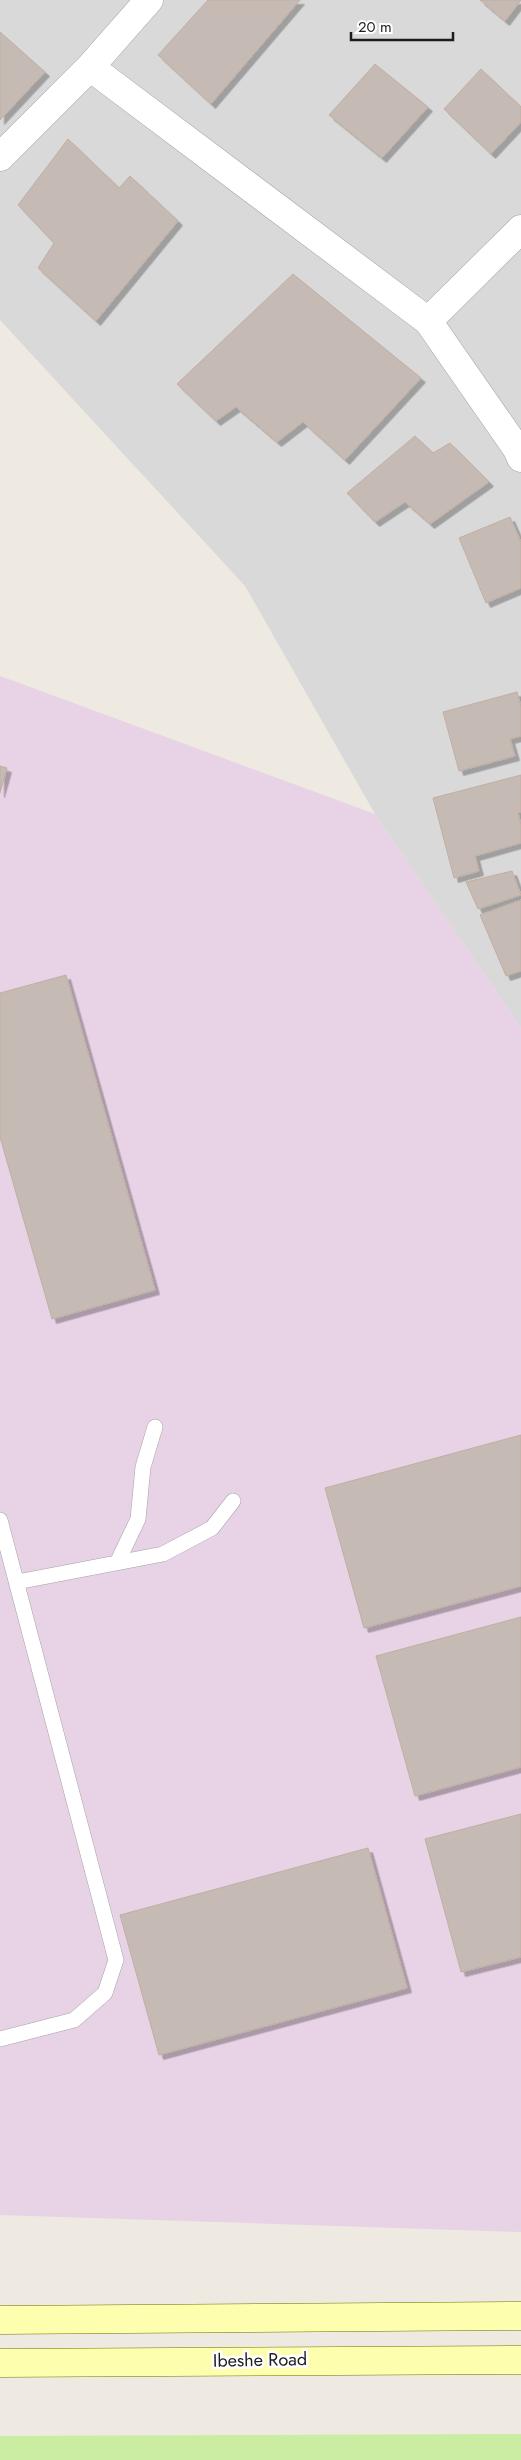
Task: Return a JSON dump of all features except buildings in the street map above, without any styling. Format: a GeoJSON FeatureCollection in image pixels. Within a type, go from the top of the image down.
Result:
{"type":"FeatureCollection","features":[{"type":"Feature","properties":{"kind":"main road"},"geometry":{"type":"LineString","coordinates":[[0,2320],[521,2316]]}},
{"type":"Feature","properties":{"kind":"main road","name":"Ibeshe Road"},"geometry":{"type":"LineString","coordinates":[[0,2363],[521,2360]]}},
{"type":"Feature","properties":{"kind":"street"},"geometry":{"type":"LineString","coordinates":[[0,157],[90,67],[149,0]]}},
{"type":"Feature","properties":{"kind":"street"},"geometry":{"type":"LineString","coordinates":[[90,67],[428,321],[517,449],[521,458]]}},
{"type":"Feature","properties":{"kind":"street"},"geometry":{"type":"LineString","coordinates":[[428,321],[521,229]]}},
{"type":"Feature","properties":{"kind":"lane"},"geometry":{"type":"LineString","coordinates":[[118,1561],[138,1519],[143,1467],[154,1427]]}},
{"type":"Feature","properties":{"kind":"lane"},"geometry":{"type":"LineString","coordinates":[[16,1582],[118,1561],[163,1554],[212,1528],[232,1501]]}},
{"type":"Feature","properties":{"kind":"lane"},"geometry":{"type":"LineString","coordinates":[[0,1520],[116,1960],[105,1993],[74,2020],[0,2040]]}},
{"type":"Feature","properties":{"kind":"shaded area"},"geometry":{"type":"Polygon","coordinates":[[[0,0],[521,0],[521,1028],[375,814],[245,586],[0,320],[0,0]]]}},
{"type":"Feature","properties":{"kind":"shaded area"},"geometry":{"type":"Polygon","coordinates":[[[0,676],[375,814],[521,1028],[521,2232],[0,2215],[0,676]]]}},
{"type":"Feature","properties":{"kind":"green space"},"geometry":{"type":"Polygon","coordinates":[[[521,2434],[521,2460],[0,2460],[0,2436],[521,2434]]]}}]}
